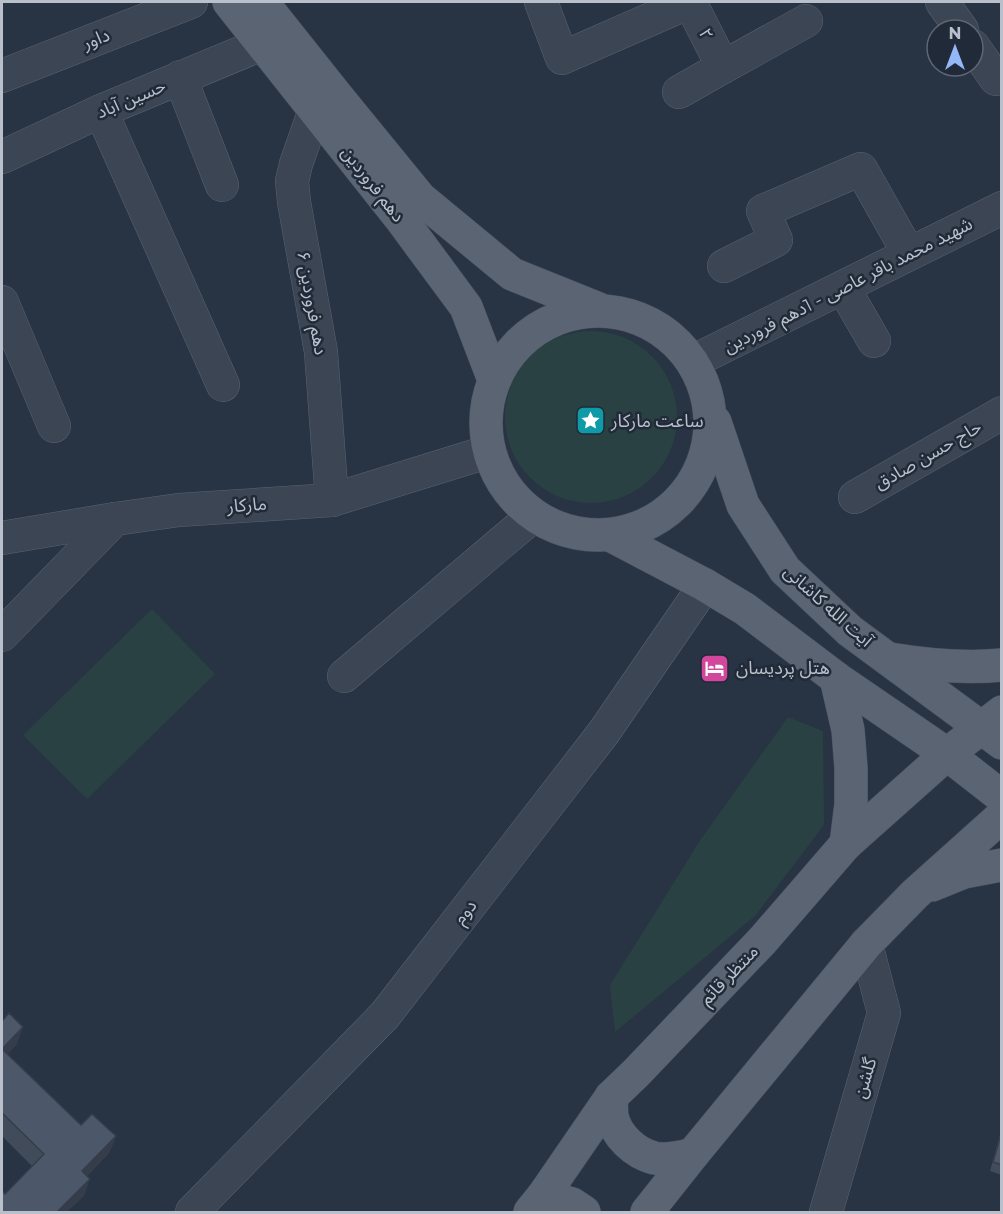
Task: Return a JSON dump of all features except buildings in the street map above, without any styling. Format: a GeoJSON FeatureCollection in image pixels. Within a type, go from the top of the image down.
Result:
{"type":"FeatureCollection","features":[{"type":"Feature","properties":{"kind":"main road","name":"دهم فروردین"},"geometry":{"type":"LineString","coordinates":[[229,2],[401,219],[466,307],[494,380]]}},
{"type":"Feature","properties":{"kind":"main road","name":"دهم فروردین"},"geometry":{"type":"LineString","coordinates":[[262,2],[420,198],[512,274],[599,309]]}},
{"type":"Feature","properties":{"kind":"main road"},"geometry":{"type":"LineString","coordinates":[[694,361],[669,334],[636,316],[599,309],[555,318],[518,343],[494,380],[485,426],[487,452],[497,474],[512,495],[534,515],[570,532],[610,535],[652,522],[686,495],[708,455],[712,411]]}},
{"type":"Feature","properties":{"kind":"main road","name":"آیت الله کاشانی"},"geometry":{"type":"LineString","coordinates":[[694,361],[743,505],[785,570],[850,631],[887,658],[994,727]]}},
{"type":"Feature","properties":{"kind":"main road"},"geometry":{"type":"LineString","coordinates":[[610,535],[705,585],[745,609],[836,678],[947,754],[1002,796]]}},
{"type":"Feature","properties":{"kind":"main road"},"geometry":{"type":"LineString","coordinates":[[887,658],[935,665],[989,667],[1002,665]]}},
{"type":"Feature","properties":{"kind":"main road"},"geometry":{"type":"LineString","coordinates":[[836,678],[848,730],[851,768],[851,804],[846,844]]}},
{"type":"Feature","properties":{"kind":"main road","name":"منتظر قائم"},"geometry":{"type":"LineString","coordinates":[[536,1204],[611,1097],[763,940],[846,844],[947,754],[994,727]]}},
{"type":"Feature","properties":{"kind":"main road"},"geometry":{"type":"LineString","coordinates":[[647,1212],[866,944],[915,894],[1002,816]]}},
{"type":"Feature","properties":{"kind":"main road"},"geometry":{"type":"LineString","coordinates":[[915,894],[964,872],[1002,865]]}},
{"type":"Feature","properties":{"kind":"main road"},"geometry":{"type":"LineString","coordinates":[[611,1097],[612,1117],[621,1136],[636,1150],[656,1158],[676,1158],[693,1154]]}},
{"type":"Feature","properties":{"kind":"main road"},"geometry":{"type":"LineString","coordinates":[[536,1204],[572,1204],[584,1212]]}},
{"type":"Feature","properties":{"kind":"street","name":"داور"},"geometry":{"type":"LineString","coordinates":[[2,76],[191,2]]}},
{"type":"Feature","properties":{"kind":"street"},"geometry":{"type":"LineString","coordinates":[[541,2],[562,58],[690,2]]}},
{"type":"Feature","properties":{"kind":"street","name":"۲"},"geometry":{"type":"LineString","coordinates":[[690,2],[723,67]]}},
{"type":"Feature","properties":{"kind":"street"},"geometry":{"type":"LineString","coordinates":[[942,2],[953,18]]}},
{"type":"Feature","properties":{"kind":"street"},"geometry":{"type":"LineString","coordinates":[[679,92],[806,21]]}},
{"type":"Feature","properties":{"kind":"street","name":"حسین آباد"},"geometry":{"type":"LineString","coordinates":[[2,157],[101,111],[262,44]]}},
{"type":"Feature","properties":{"kind":"street"},"geometry":{"type":"LineString","coordinates":[[985,61],[1000,80]]}},
{"type":"Feature","properties":{"kind":"street"},"geometry":{"type":"LineString","coordinates":[[180,77],[222,186]]}},
{"type":"Feature","properties":{"kind":"street","name":"دهم فروردین ۶"},"geometry":{"type":"LineString","coordinates":[[315,110],[292,181],[321,352],[332,500]]}},
{"type":"Feature","properties":{"kind":"street"},"geometry":{"type":"LineString","coordinates":[[101,111],[223,385]]}},
{"type":"Feature","properties":{"kind":"street"},"geometry":{"type":"LineString","coordinates":[[724,266],[776,240],[763,211],[861,169],[909,254]]}},
{"type":"Feature","properties":{"kind":"street","name":"شهید محمد باقر عاصی - 1دهم فروردین"},"geometry":{"type":"LineString","coordinates":[[694,361],[1002,208]]}},
{"type":"Feature","properties":{"kind":"street"},"geometry":{"type":"LineString","coordinates":[[843,287],[874,341]]}},
{"type":"Feature","properties":{"kind":"street"},"geometry":{"type":"LineString","coordinates":[[2,302],[54,426]]}},
{"type":"Feature","properties":{"kind":"street","name":"حاج حسن صادق"},"geometry":{"type":"LineString","coordinates":[[855,497],[1002,414]]}},
{"type":"Feature","properties":{"kind":"street","name":"مارکار"},"geometry":{"type":"LineString","coordinates":[[2,538],[178,510],[332,500],[487,452]]}},
{"type":"Feature","properties":{"kind":"street"},"geometry":{"type":"LineString","coordinates":[[344,676],[534,515]]}},
{"type":"Feature","properties":{"kind":"street"},"geometry":{"type":"LineString","coordinates":[[2,635],[115,519]]}},
{"type":"Feature","properties":{"kind":"street","name":"دوم"},"geometry":{"type":"LineString","coordinates":[[192,1212],[385,1015],[604,732],[705,585]]}},
{"type":"Feature","properties":{"kind":"street","name":"گلشن"},"geometry":{"type":"LineString","coordinates":[[826,1212],[884,1012],[866,944]]}},
{"type":"Feature","properties":{"kind":"green space"},"geometry":{"type":"Polygon","coordinates":[[[591,331],[624,337],[639,345],[652,356],[663,369],[671,384],[677,417],[671,450],[663,465],[652,478],[639,489],[624,497],[591,503],[558,497],[543,489],[530,478],[519,465],[511,450],[505,417],[511,384],[519,369],[530,356],[543,345],[558,337],[591,331]]]}},
{"type":"Feature","properties":{"kind":"green space"},"geometry":{"type":"Polygon","coordinates":[[[152,609],[215,674],[87,799],[23,735],[152,609]]]}},
{"type":"Feature","properties":{"kind":"green space"},"geometry":{"type":"Polygon","coordinates":[[[788,717],[823,731],[824,825],[755,916],[615,1032],[610,985],[701,839],[788,717]]]}},
{"type":"Feature","properties":{"kind":"place","name":"ساعت مارکار"},"geometry":{"type":"Point","coordinates":[590,421]}},
{"type":"Feature","properties":{"kind":"place","name":"هتل پردیسان"},"geometry":{"type":"Point","coordinates":[715,668]}}]}
